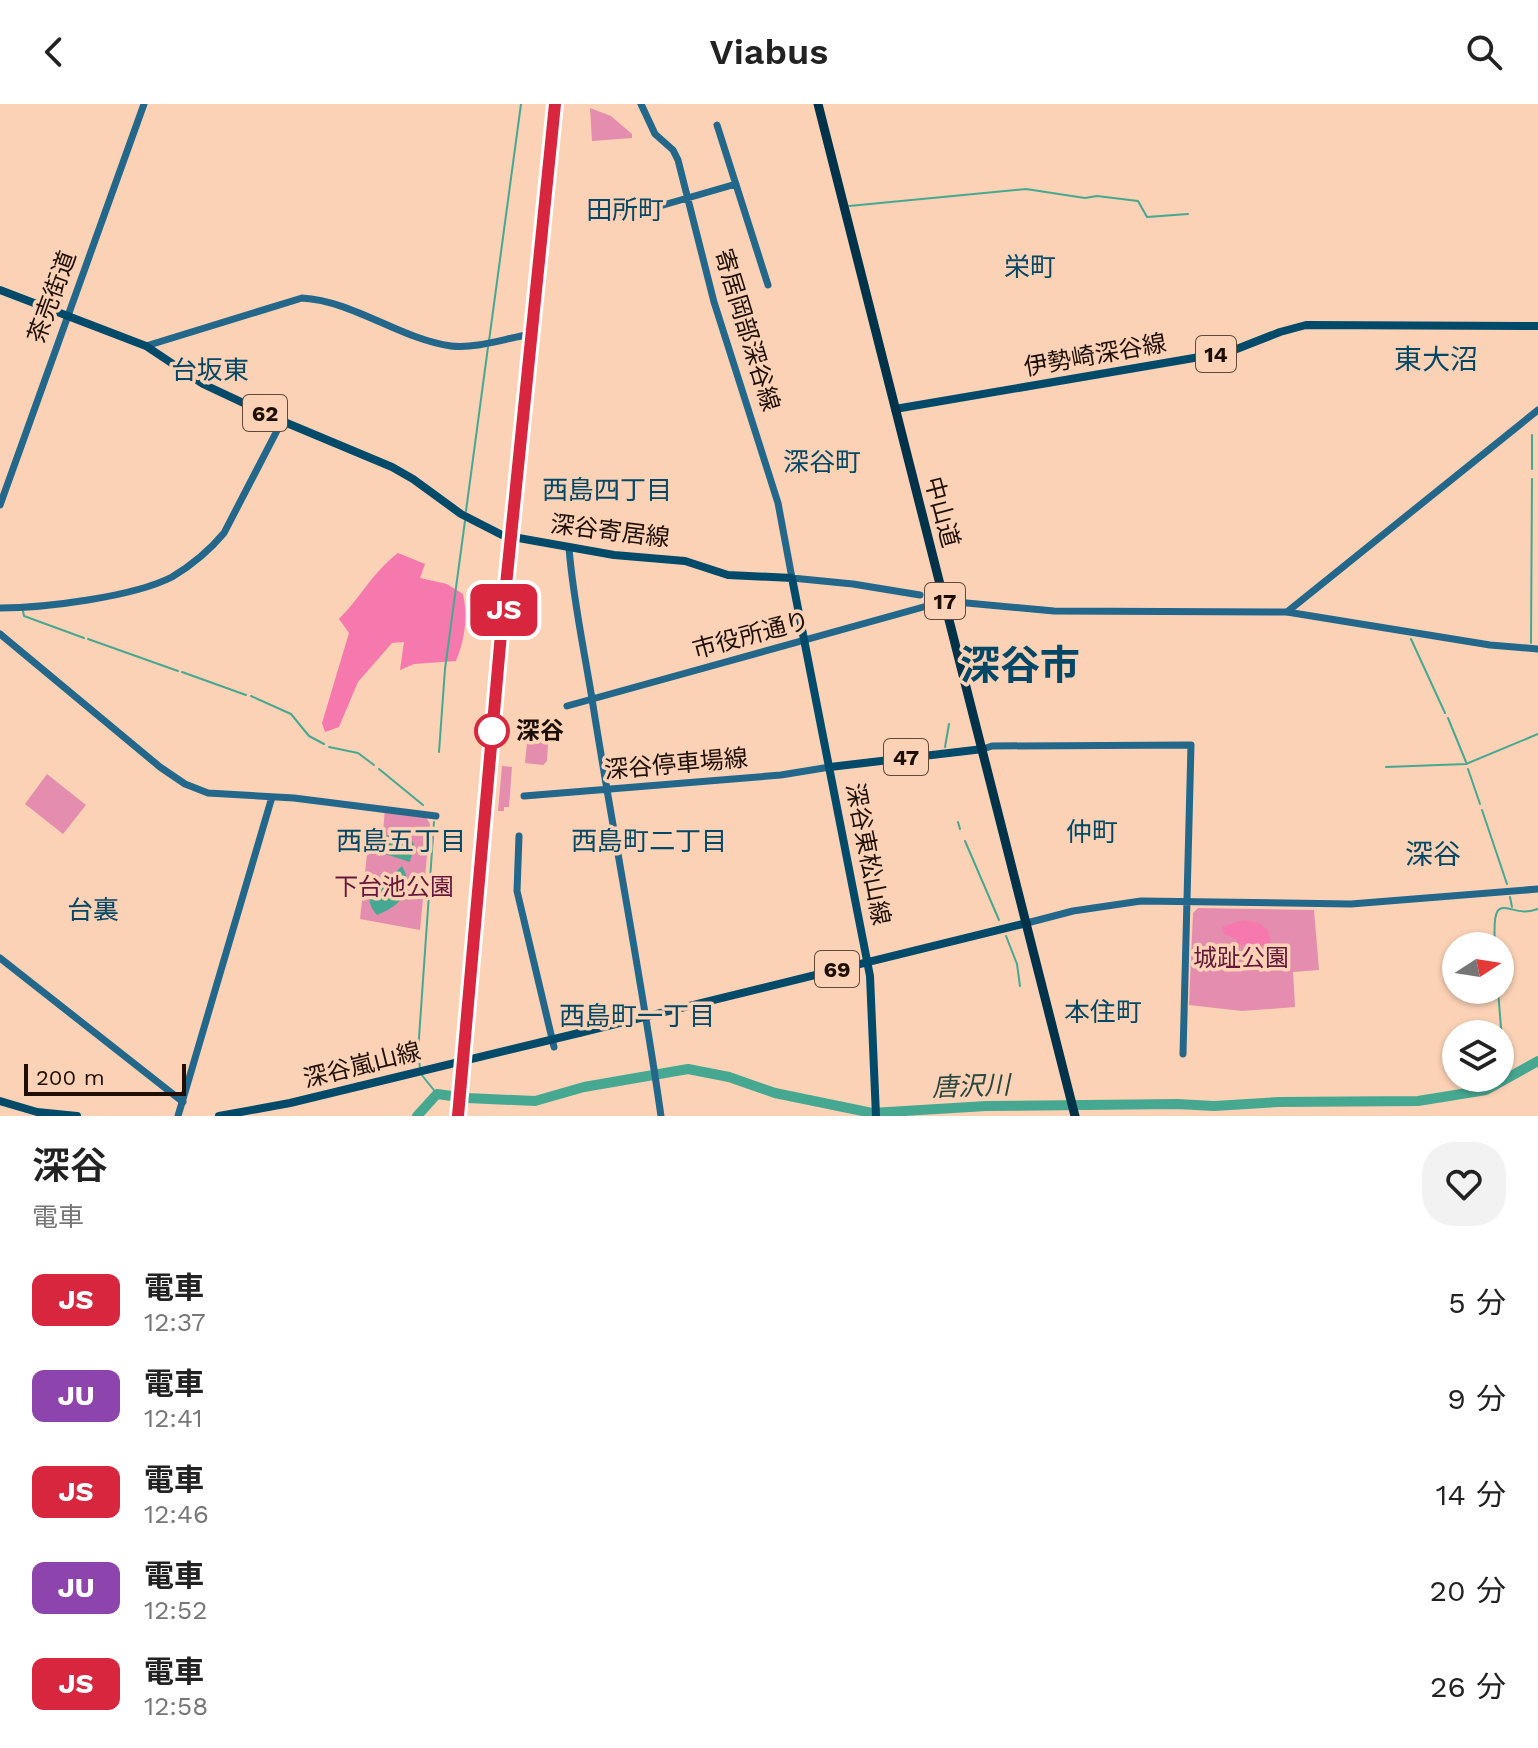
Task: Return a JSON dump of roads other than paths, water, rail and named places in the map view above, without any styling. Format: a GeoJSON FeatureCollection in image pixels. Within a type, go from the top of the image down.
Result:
{"type":"FeatureCollection","features":[{"type":"Feature","properties":{"kind":"highway","name":"中山道"},"geometry":{"type":"LineString","coordinates":[[818,104],[1075,1115]]}},
{"type":"Feature","properties":{"kind":"main road","name":"深谷寄居線"},"geometry":{"type":"LineString","coordinates":[[0,290],[146,346],[203,384],[392,467],[466,516],[505,536],[569,548],[685,561],[728,575],[792,578]]}},
{"type":"Feature","properties":{"kind":"main road","name":"伊勢崎深谷線"},"geometry":{"type":"LineString","coordinates":[[895,409],[1229,352],[1306,325],[1538,326]]}},
{"type":"Feature","properties":{"kind":"main road"},"geometry":{"type":"LineString","coordinates":[[792,578],[830,767]]}},
{"type":"Feature","properties":{"kind":"main road","name":"深谷東松山線"},"geometry":{"type":"LineString","coordinates":[[876,1116],[868,962],[830,767],[983,749]]}},
{"type":"Feature","properties":{"kind":"main road","name":"深谷嵐山線"},"geometry":{"type":"LineString","coordinates":[[219,1116],[360,1086],[1027,923]]}},
{"type":"Feature","properties":{"kind":"main road"},"geometry":{"type":"LineString","coordinates":[[0,1101],[36,1114],[77,1116]]}},
{"type":"Feature","properties":{"kind":"street","name":"茶売街道"},"geometry":{"type":"LineString","coordinates":[[0,505],[144,104]]}},
{"type":"Feature","properties":{"kind":"street","name":"寄居岡部深谷線"},"geometry":{"type":"LineString","coordinates":[[641,104],[655,134],[673,150],[689,199],[714,302],[778,503],[792,578]]}},
{"type":"Feature","properties":{"kind":"street"},"geometry":{"type":"LineString","coordinates":[[717,125],[768,285]]}},
{"type":"Feature","properties":{"kind":"street"},"geometry":{"type":"LineString","coordinates":[[598,214],[646,210],[736,184]]}},
{"type":"Feature","properties":{"kind":"street"},"geometry":{"type":"LineString","coordinates":[[146,346],[302,298],[321,300],[441,344],[462,347],[532,334]]}},
{"type":"Feature","properties":{"kind":"street"},"geometry":{"type":"LineString","coordinates":[[1287,612],[1538,410]]}},
{"type":"Feature","properties":{"kind":"street"},"geometry":{"type":"LineString","coordinates":[[0,608],[42,606],[140,588],[170,578],[188,567],[212,548],[224,533],[282,421]]}},
{"type":"Feature","properties":{"kind":"street"},"geometry":{"type":"LineString","coordinates":[[569,548],[605,790],[661,1116]]}},
{"type":"Feature","properties":{"kind":"street"},"geometry":{"type":"LineString","coordinates":[[792,578],[920,595]]}},
{"type":"Feature","properties":{"kind":"street"},"geometry":{"type":"LineString","coordinates":[[945,601],[1054,611],[1287,612],[1490,645],[1538,649]]}},
{"type":"Feature","properties":{"kind":"street","name":"市役所通り"},"geometry":{"type":"LineString","coordinates":[[567,706],[945,601]]}},
{"type":"Feature","properties":{"kind":"street"},"geometry":{"type":"LineString","coordinates":[[0,634],[160,767],[185,784],[208,793],[272,797],[436,816]]}},
{"type":"Feature","properties":{"kind":"street"},"geometry":{"type":"LineString","coordinates":[[983,749],[992,746],[1191,745],[1183,1054]]}},
{"type":"Feature","properties":{"kind":"street","name":"深谷停車場線"},"geometry":{"type":"LineString","coordinates":[[524,796],[781,775],[830,767]]}},
{"type":"Feature","properties":{"kind":"street"},"geometry":{"type":"LineString","coordinates":[[178,1116],[272,797]]}},
{"type":"Feature","properties":{"kind":"street"},"geometry":{"type":"LineString","coordinates":[[519,836],[517,894],[554,1047]]}},
{"type":"Feature","properties":{"kind":"street"},"geometry":{"type":"LineString","coordinates":[[1027,923],[1107,904],[1186,900],[1351,904],[1538,889]]}},
{"type":"Feature","properties":{"kind":"street"},"geometry":{"type":"LineString","coordinates":[[0,958],[183,1102]]}},
{"type":"Feature","properties":{"kind":"water"},"geometry":{"type":"Polygon","coordinates":[[[408,835],[414,844],[410,862],[385,854],[382,842],[386,836],[408,835]]]}},
{"type":"Feature","properties":{"kind":"water"},"geometry":{"type":"Polygon","coordinates":[[[402,866],[407,883],[403,896],[393,907],[377,915],[370,902],[372,877],[387,880],[402,866]]]}},
{"type":"Feature","properties":{"kind":"waterway"},"geometry":{"type":"LineString","coordinates":[[489,341],[521,104]]}},
{"type":"Feature","properties":{"kind":"waterway"},"geometry":{"type":"LineString","coordinates":[[849,206],[1026,189],[1085,198],[1097,196],[1138,201],[1147,217],[1188,214]]}},
{"type":"Feature","properties":{"kind":"waterway"},"geometry":{"type":"LineString","coordinates":[[466,511],[488,347]]}},
{"type":"Feature","properties":{"kind":"waterway"},"geometry":{"type":"LineString","coordinates":[[1532,435],[1532,469]]}},
{"type":"Feature","properties":{"kind":"waterway"},"geometry":{"type":"LineString","coordinates":[[1531,643],[1532,479]]}},
{"type":"Feature","properties":{"kind":"waterway"},"geometry":{"type":"LineString","coordinates":[[439,752],[445,669],[465,521]]}},
{"type":"Feature","properties":{"kind":"waterway"},"geometry":{"type":"LineString","coordinates":[[23,611],[24,616],[84,638]]}},
{"type":"Feature","properties":{"kind":"waterway"},"geometry":{"type":"LineString","coordinates":[[88,639],[178,671]]}},
{"type":"Feature","properties":{"kind":"waterway"},"geometry":{"type":"LineString","coordinates":[[1411,639],[1445,713]]}},
{"type":"Feature","properties":{"kind":"waterway"},"geometry":{"type":"LineString","coordinates":[[182,672],[246,695]]}},
{"type":"Feature","properties":{"kind":"waterway"},"geometry":{"type":"LineString","coordinates":[[251,696],[291,714],[309,736],[324,744]]}},
{"type":"Feature","properties":{"kind":"waterway"},"geometry":{"type":"LineString","coordinates":[[1448,718],[1466,762]]}},
{"type":"Feature","properties":{"kind":"waterway"},"geometry":{"type":"LineString","coordinates":[[945,747],[949,724]]}},
{"type":"Feature","properties":{"kind":"waterway"},"geometry":{"type":"LineString","coordinates":[[1386,767],[1466,764],[1538,734]]}},
{"type":"Feature","properties":{"kind":"waterway"},"geometry":{"type":"LineString","coordinates":[[329,747],[358,753],[374,765]]}},
{"type":"Feature","properties":{"kind":"waterway"},"geometry":{"type":"LineString","coordinates":[[379,769],[423,805]]}},
{"type":"Feature","properties":{"kind":"waterway"},"geometry":{"type":"LineString","coordinates":[[1468,769],[1480,804]]}},
{"type":"Feature","properties":{"kind":"waterway"},"geometry":{"type":"LineString","coordinates":[[1482,810],[1507,884]]}},
{"type":"Feature","properties":{"kind":"waterway"},"geometry":{"type":"LineString","coordinates":[[420,1068],[418,1052],[434,822]]}},
{"type":"Feature","properties":{"kind":"waterway"},"geometry":{"type":"LineString","coordinates":[[958,822],[960,829]]}},
{"type":"Feature","properties":{"kind":"waterway"},"geometry":{"type":"LineString","coordinates":[[965,841],[999,920]]}},
{"type":"Feature","properties":{"kind":"waterway"},"geometry":{"type":"LineString","coordinates":[[1510,897],[1512,907]]}},
{"type":"Feature","properties":{"kind":"waterway"},"geometry":{"type":"LineString","coordinates":[[1495,932],[1499,909],[1538,909]]}},
{"type":"Feature","properties":{"kind":"waterway"},"geometry":{"type":"LineString","coordinates":[[1006,936],[1017,964],[1020,986]]}},
{"type":"Feature","properties":{"kind":"waterway"},"geometry":{"type":"LineString","coordinates":[[1499,1004],[1500,1020]]}},
{"type":"Feature","properties":{"kind":"waterway","name":"唐沢川"},"geometry":{"type":"LineString","coordinates":[[417,1116],[437,1094],[535,1101],[584,1087],[688,1069],[729,1077],[775,1093],[872,1113],[986,1106],[1214,1106],[1279,1102],[1418,1101],[1486,1090],[1538,1061]]}},
{"type":"Feature","properties":{"kind":"waterway"},"geometry":{"type":"LineString","coordinates":[[421,1074],[437,1094]]}},
{"type":"Feature","properties":{"kind":"railway"},"geometry":{"type":"LineString","coordinates":[[458,1116],[501,634],[555,104]]}},
{"type":"Feature","properties":{"kind":"train","name":"JS"},"geometry":{"type":"LineString","coordinates":[[458,1116],[501,634],[555,104]]}},
{"type":"Feature","properties":{"kind":"place","name":"深谷"},"geometry":{"type":"Point","coordinates":[492,731]}},
{"type":"Feature","properties":{"kind":"district","name":"田所町"},"geometry":{"type":"Point","coordinates":[625,210]}},
{"type":"Feature","properties":{"kind":"district","name":"栄町"},"geometry":{"type":"Point","coordinates":[1030,267]}},
{"type":"Feature","properties":{"kind":"district","name":"東大沼"},"geometry":{"type":"Point","coordinates":[1436,359]}},
{"type":"Feature","properties":{"kind":"district","name":"台坂東"},"geometry":{"type":"Point","coordinates":[210,370]}},
{"type":"Feature","properties":{"kind":"district","name":"深谷町"},"geometry":{"type":"Point","coordinates":[822,462]}},
{"type":"Feature","properties":{"kind":"district","name":"西島四丁目"},"geometry":{"type":"Point","coordinates":[607,490]}},
{"type":"Feature","properties":{"kind":"district","name":"深谷市"},"geometry":{"type":"Point","coordinates":[1020,665]}},
{"type":"Feature","properties":{"kind":"district","name":"仲町"},"geometry":{"type":"Point","coordinates":[1092,832]}},
{"type":"Feature","properties":{"kind":"district","name":"西島五丁目"},"geometry":{"type":"Point","coordinates":[401,841]}},
{"type":"Feature","properties":{"kind":"district","name":"西島町二丁目"},"geometry":{"type":"Point","coordinates":[649,841]}},
{"type":"Feature","properties":{"kind":"district","name":"深谷"},"geometry":{"type":"Point","coordinates":[1433,854]}},
{"type":"Feature","properties":{"kind":"district","name":"台裏"},"geometry":{"type":"Point","coordinates":[93,910]}},
{"type":"Feature","properties":{"kind":"district","name":"本住町"},"geometry":{"type":"Point","coordinates":[1103,1012]}},
{"type":"Feature","properties":{"kind":"district","name":"西島町一丁目"},"geometry":{"type":"Point","coordinates":[637,1016]}},
{"type":"Feature","properties":{"kind":"park label","name":"下台池公園"},"geometry":{"type":"Point","coordinates":[394,887]}},
{"type":"Feature","properties":{"kind":"park label","name":"城趾公園"},"geometry":{"type":"Point","coordinates":[1241,958]}}]}
